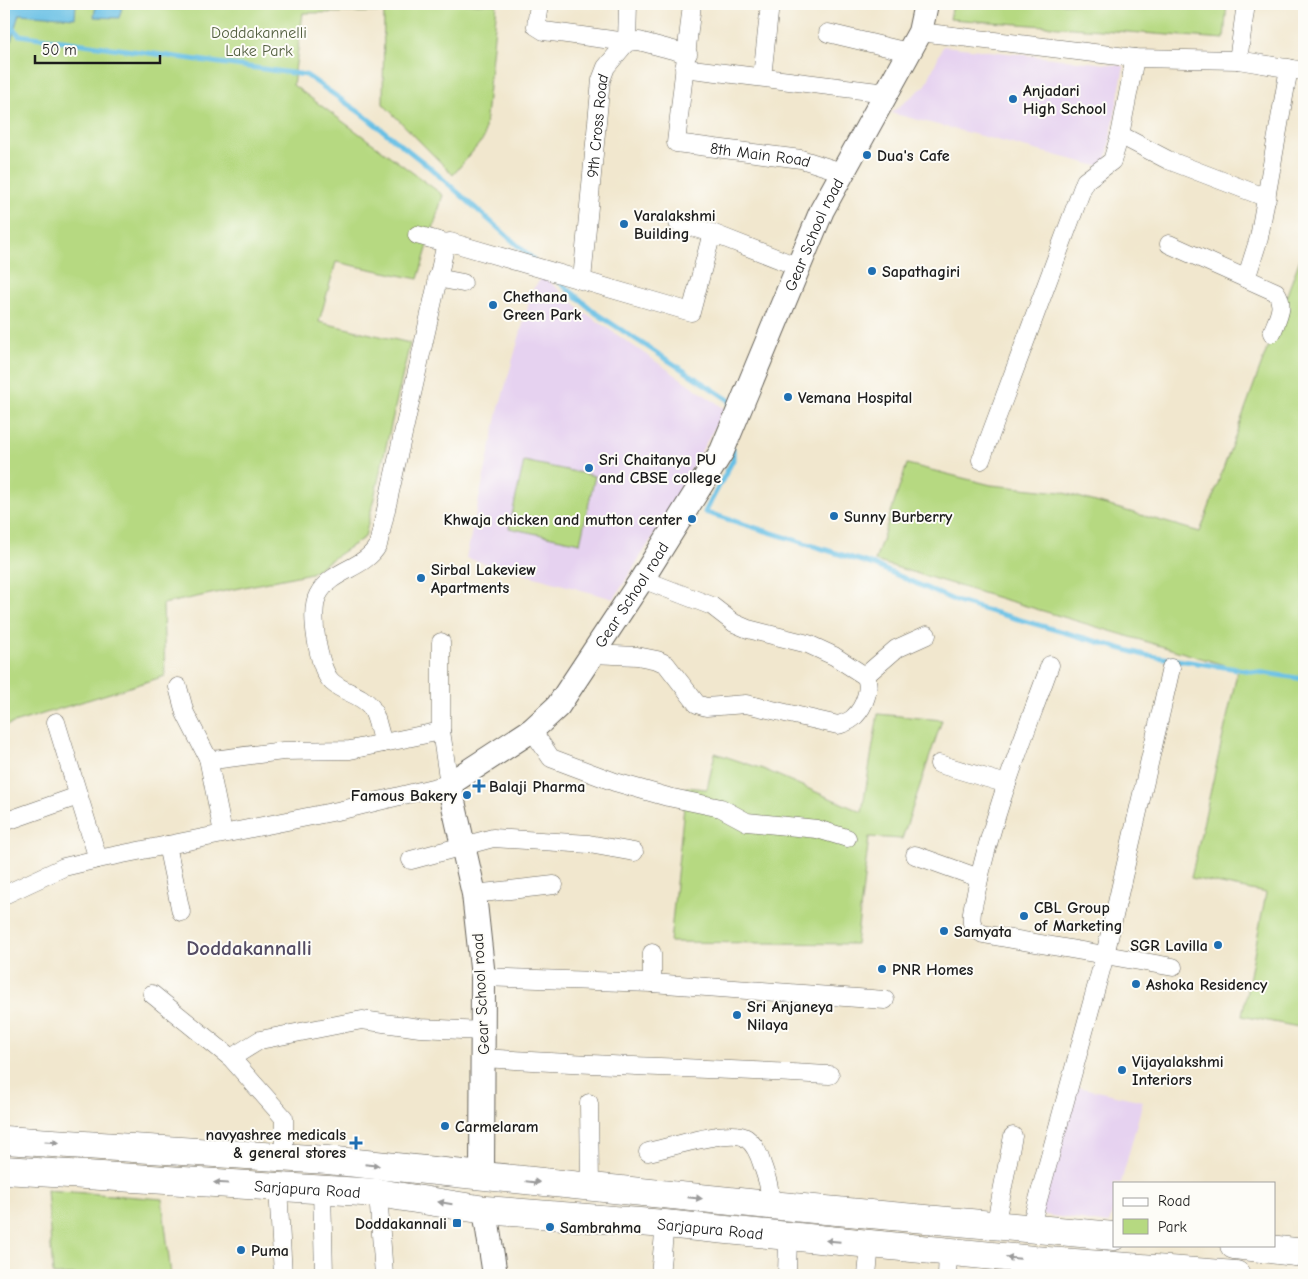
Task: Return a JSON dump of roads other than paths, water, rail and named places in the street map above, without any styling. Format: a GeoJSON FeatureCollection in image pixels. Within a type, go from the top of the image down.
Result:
{"type":"FeatureCollection","features":[{"type":"Feature","properties":{"kind":"main road","name":"Gear School road"},"geometry":{"type":"LineString","coordinates":[[482,1177],[483,977],[474,894],[449,784],[532,730],[558,706],[642,579],[722,451],[822,210],[920,32],[926,4]]}},
{"type":"Feature","properties":{"kind":"main road","name":"Sarjapura Road"},"geometry":{"type":"LineString","coordinates":[[4,1140],[284,1156],[590,1188],[1113,1236]]}},
{"type":"Feature","properties":{"kind":"main road","name":"Sarjapura Road"},"geometry":{"type":"LineString","coordinates":[[4,1170],[378,1193],[485,1210],[665,1224],[870,1245],[947,1264],[1236,1275]]}},
{"type":"Feature","properties":{"kind":"main road"},"geometry":{"type":"LineString","coordinates":[[485,1210],[495,1275]]}},
{"type":"Feature","properties":{"kind":"main road"},"geometry":{"type":"LineString","coordinates":[[1243,1246],[1304,1253]]}},
{"type":"Feature","properties":{"kind":"street"},"geometry":{"type":"LineString","coordinates":[[539,4],[536,26],[544,31],[639,42],[686,61],[762,77],[886,93]]}},
{"type":"Feature","properties":{"kind":"street"},"geometry":{"type":"LineString","coordinates":[[628,4],[628,42]]}},
{"type":"Feature","properties":{"kind":"street"},"geometry":{"type":"LineString","coordinates":[[686,61],[692,4]]}},
{"type":"Feature","properties":{"kind":"street"},"geometry":{"type":"LineString","coordinates":[[762,77],[770,4]]}},
{"type":"Feature","properties":{"kind":"street"},"geometry":{"type":"LineString","coordinates":[[1238,60],[1246,4]]}},
{"type":"Feature","properties":{"kind":"street"},"geometry":{"type":"LineString","coordinates":[[920,32],[1135,58],[1238,60],[1297,69],[1259,238],[1246,279]]}},
{"type":"Feature","properties":{"kind":"street"},"geometry":{"type":"LineString","coordinates":[[828,33],[908,52]]}},
{"type":"Feature","properties":{"kind":"street","name":"9th Cross Road"},"geometry":{"type":"LineString","coordinates":[[582,280],[601,80],[606,67],[628,42]]}},
{"type":"Feature","properties":{"kind":"street"},"geometry":{"type":"LineString","coordinates":[[981,460],[1085,181],[1112,161],[1120,135],[1135,58]]}},
{"type":"Feature","properties":{"kind":"street","name":"8th Main Road"},"geometry":{"type":"LineString","coordinates":[[686,61],[676,143],[802,160],[842,172]]}},
{"type":"Feature","properties":{"kind":"street"},"geometry":{"type":"LineString","coordinates":[[1120,135],[1168,160],[1267,198]]}},
{"type":"Feature","properties":{"kind":"street"},"geometry":{"type":"LineString","coordinates":[[678,223],[712,233],[799,267]]}},
{"type":"Feature","properties":{"kind":"street"},"geometry":{"type":"LineString","coordinates":[[417,235],[446,243],[450,242],[691,312],[712,233]]}},
{"type":"Feature","properties":{"kind":"street"},"geometry":{"type":"LineString","coordinates":[[382,743],[372,708],[362,698],[332,682],[325,671],[316,645],[316,597],[326,582],[360,565],[372,556],[378,545],[446,243]]}},
{"type":"Feature","properties":{"kind":"street"},"geometry":{"type":"LineString","coordinates":[[1168,244],[1276,292],[1279,296],[1281,312],[1272,333]]}},
{"type":"Feature","properties":{"kind":"street"},"geometry":{"type":"LineString","coordinates":[[437,278],[463,283]]}},
{"type":"Feature","properties":{"kind":"street"},"geometry":{"type":"LineString","coordinates":[[592,654],[657,660],[666,664],[697,704],[706,707],[746,704],[838,725],[848,722],[856,716],[868,686],[865,676],[834,656],[808,644],[748,629],[734,623],[712,606],[642,579]]}},
{"type":"Feature","properties":{"kind":"street"},"geometry":{"type":"LineString","coordinates":[[865,676],[896,649],[927,635]]}},
{"type":"Feature","properties":{"kind":"street"},"geometry":{"type":"LineString","coordinates":[[4,895],[64,867],[342,810],[449,784],[441,731],[441,642]]}},
{"type":"Feature","properties":{"kind":"street"},"geometry":{"type":"LineString","coordinates":[[1050,665],[1007,784],[979,878],[972,922],[976,930],[990,936],[1173,966]]}},
{"type":"Feature","properties":{"kind":"street"},"geometry":{"type":"LineString","coordinates":[[1030,1229],[1105,954],[1171,668]]}},
{"type":"Feature","properties":{"kind":"street"},"geometry":{"type":"LineString","coordinates":[[178,687],[185,713],[200,738],[208,758],[223,833]]}},
{"type":"Feature","properties":{"kind":"street"},"geometry":{"type":"LineString","coordinates":[[56,722],[98,859]]}},
{"type":"Feature","properties":{"kind":"street"},"geometry":{"type":"LineString","coordinates":[[532,730],[550,758],[615,782],[668,797],[721,808],[747,822],[817,829],[847,838]]}},
{"type":"Feature","properties":{"kind":"street"},"geometry":{"type":"LineString","coordinates":[[208,758],[213,760],[284,751],[350,750],[441,731]]}},
{"type":"Feature","properties":{"kind":"street"},"geometry":{"type":"LineString","coordinates":[[939,764],[1007,784]]}},
{"type":"Feature","properties":{"kind":"street"},"geometry":{"type":"LineString","coordinates":[[4,822],[78,796]]}},
{"type":"Feature","properties":{"kind":"street"},"geometry":{"type":"LineString","coordinates":[[411,860],[493,838],[589,844],[634,852]]}},
{"type":"Feature","properties":{"kind":"street"},"geometry":{"type":"LineString","coordinates":[[166,845],[181,912]]}},
{"type":"Feature","properties":{"kind":"street"},"geometry":{"type":"LineString","coordinates":[[915,855],[979,878]]}},
{"type":"Feature","properties":{"kind":"street"},"geometry":{"type":"LineString","coordinates":[[474,894],[554,885]]}},
{"type":"Feature","properties":{"kind":"street"},"geometry":{"type":"LineString","coordinates":[[652,953],[652,983]]}},
{"type":"Feature","properties":{"kind":"street"},"geometry":{"type":"LineString","coordinates":[[483,977],[652,983],[885,1000]]}},
{"type":"Feature","properties":{"kind":"street"},"geometry":{"type":"LineString","coordinates":[[152,994],[231,1058],[284,1118],[284,1156]]}},
{"type":"Feature","properties":{"kind":"street"},"geometry":{"type":"LineString","coordinates":[[231,1058],[260,1040],[362,1020],[420,1028],[483,1031]]}},
{"type":"Feature","properties":{"kind":"street"},"geometry":{"type":"LineString","coordinates":[[484,1058],[600,1066],[677,1066],[830,1075]]}},
{"type":"Feature","properties":{"kind":"street"},"geometry":{"type":"LineString","coordinates":[[589,1103],[590,1188]]}},
{"type":"Feature","properties":{"kind":"street"},"geometry":{"type":"LineString","coordinates":[[648,1152],[723,1134],[737,1134],[746,1137],[753,1143],[762,1162],[771,1189],[770,1205]]}},
{"type":"Feature","properties":{"kind":"street"},"geometry":{"type":"LineString","coordinates":[[995,1226],[1013,1136]]}},
{"type":"Feature","properties":{"kind":"street"},"geometry":{"type":"LineString","coordinates":[[278,1186],[283,1275]]}},
{"type":"Feature","properties":{"kind":"street"},"geometry":{"type":"LineString","coordinates":[[322,1190],[324,1275]]}},
{"type":"Feature","properties":{"kind":"street"},"geometry":{"type":"LineString","coordinates":[[378,1193],[384,1275]]}},
{"type":"Feature","properties":{"kind":"street"},"geometry":{"type":"LineString","coordinates":[[660,1275],[665,1224]]}},
{"type":"Feature","properties":{"kind":"street"},"geometry":{"type":"LineString","coordinates":[[787,1275],[788,1237]]}},
{"type":"Feature","properties":{"kind":"street"},"geometry":{"type":"LineString","coordinates":[[867,1275],[870,1245]]}},
{"type":"Feature","properties":{"kind":"water"},"geometry":{"type":"Polygon","coordinates":[[[4,4],[76,4],[75,18],[19,14],[4,65],[4,4]]]}},
{"type":"Feature","properties":{"kind":"water"},"geometry":{"type":"Polygon","coordinates":[[[96,4],[123,4],[119,18],[94,17],[96,4]]]}},
{"type":"Feature","properties":{"kind":"waterway"},"geometry":{"type":"LineString","coordinates":[[4,18],[19,35],[306,75],[362,114],[428,166],[533,259]]}},
{"type":"Feature","properties":{"kind":"waterway"},"geometry":{"type":"LineString","coordinates":[[556,279],[597,314],[729,400],[730,408]]}},
{"type":"Feature","properties":{"kind":"waterway"},"geometry":{"type":"LineString","coordinates":[[733,449],[733,460],[705,512],[874,565],[958,602],[1144,655],[1304,679]]}},
{"type":"Feature","properties":{"kind":"place","name":"Anjadari High School"},"geometry":{"type":"Point","coordinates":[1013,99]}},
{"type":"Feature","properties":{"kind":"place","name":"Dua's Cafe"},"geometry":{"type":"Point","coordinates":[867,155]}},
{"type":"Feature","properties":{"kind":"place","name":"Varalakshmi Building"},"geometry":{"type":"Point","coordinates":[624,224]}},
{"type":"Feature","properties":{"kind":"place","name":"Sapathagiri"},"geometry":{"type":"Point","coordinates":[872,271]}},
{"type":"Feature","properties":{"kind":"place","name":"Chethana Green Park"},"geometry":{"type":"Point","coordinates":[493,305]}},
{"type":"Feature","properties":{"kind":"place","name":"Vemana Hospital"},"geometry":{"type":"Point","coordinates":[788,397]}},
{"type":"Feature","properties":{"kind":"place","name":"Sri Chaitanya PU and CBSE college"},"geometry":{"type":"Point","coordinates":[589,468]}},
{"type":"Feature","properties":{"kind":"place","name":"Sunny Burberry"},"geometry":{"type":"Point","coordinates":[834,516]}},
{"type":"Feature","properties":{"kind":"place","name":"Khwaja chicken and mutton center"},"geometry":{"type":"Point","coordinates":[692,519]}},
{"type":"Feature","properties":{"kind":"place","name":"Sirbal Lakeview Apartments"},"geometry":{"type":"Point","coordinates":[421,578]}},
{"type":"Feature","properties":{"kind":"place","name":"Balaji Pharma"},"geometry":{"type":"Point","coordinates":[479,786]}},
{"type":"Feature","properties":{"kind":"place","name":"Famous Bakery"},"geometry":{"type":"Point","coordinates":[467,795]}},
{"type":"Feature","properties":{"kind":"place","name":"CBL Group of Marketing"},"geometry":{"type":"Point","coordinates":[1024,916]}},
{"type":"Feature","properties":{"kind":"place","name":"Samyata"},"geometry":{"type":"Point","coordinates":[944,931]}},
{"type":"Feature","properties":{"kind":"place","name":"SGR Lavilla"},"geometry":{"type":"Point","coordinates":[1218,945]}},
{"type":"Feature","properties":{"kind":"place","name":"PNR Homes"},"geometry":{"type":"Point","coordinates":[882,969]}},
{"type":"Feature","properties":{"kind":"place","name":"Ashoka Residency"},"geometry":{"type":"Point","coordinates":[1136,984]}},
{"type":"Feature","properties":{"kind":"place","name":"Sri Anjaneya Nilaya"},"geometry":{"type":"Point","coordinates":[737,1015]}},
{"type":"Feature","properties":{"kind":"place","name":"Vijayalakshmi Interiors"},"geometry":{"type":"Point","coordinates":[1122,1070]}},
{"type":"Feature","properties":{"kind":"place","name":"Carmelaram"},"geometry":{"type":"Point","coordinates":[445,1126]}},
{"type":"Feature","properties":{"kind":"place","name":"navyashree medicals & general stores"},"geometry":{"type":"Point","coordinates":[356,1143]}},
{"type":"Feature","properties":{"kind":"place","name":"Doddakannali"},"geometry":{"type":"Point","coordinates":[457,1223]}},
{"type":"Feature","properties":{"kind":"place","name":"Sambrahma"},"geometry":{"type":"Point","coordinates":[550,1227]}},
{"type":"Feature","properties":{"kind":"place","name":"Puma"},"geometry":{"type":"Point","coordinates":[241,1250]}},
{"type":"Feature","properties":{"kind":"district","name":"Doddakannalli"},"geometry":{"type":"Point","coordinates":[249,948]}},
{"type":"Feature","properties":{"kind":"park label","name":"Doddakannelli Lake Park"},"geometry":{"type":"Point","coordinates":[259,41]}}]}
